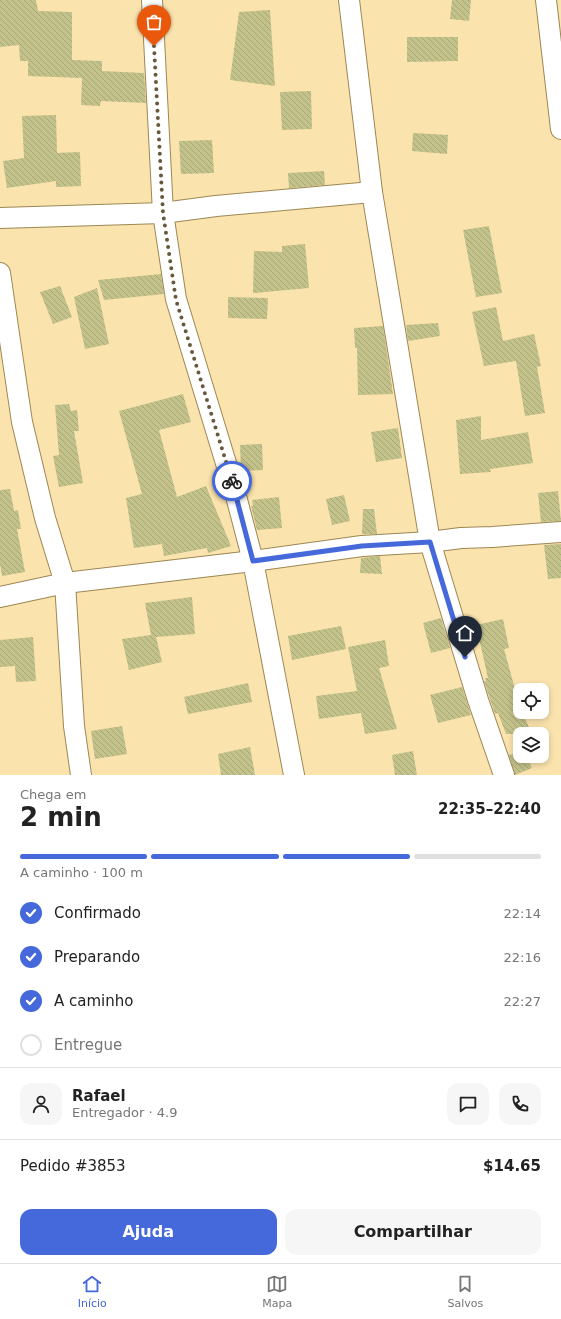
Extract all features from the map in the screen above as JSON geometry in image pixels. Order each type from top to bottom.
[{"type":"street","points":[[152,0],[163,213],[176,300],[236,496],[253,561],[294,775]]},
{"type":"street","points":[[349,0],[372,192],[430,542],[478,700],[504,775]]},
{"type":"street","points":[[546,0],[561,129]]},
{"type":"street","points":[[0,218],[163,213],[216,206],[372,192]]},
{"type":"street","points":[[0,273],[22,422],[45,518],[65,583],[74,726],[81,775]]},
{"type":"street","points":[[0,597],[65,583],[253,561],[362,546],[561,532]]},
{"type":"building","points":[[0,0],[36,0],[38,11],[72,12],[72,60],[102,61],[102,71],[144,73],[146,103],[101,101],[100,106],[81,105],[82,78],[28,76],[28,61],[20,61],[19,45],[0,47]]},
{"type":"building","points":[[452,0],[471,0],[469,21],[450,19]]},
{"type":"building","points":[[270,10],[275,86],[230,80],[239,12]]},
{"type":"building","points":[[407,37],[458,37],[458,61],[407,62]]},
{"type":"building","points":[[311,91],[312,129],[282,130],[280,92]]},
{"type":"building","points":[[56,115],[57,153],[80,152],[81,186],[56,187],[56,181],[7,188],[3,161],[24,158],[22,116]]},
{"type":"building","points":[[413,133],[448,135],[447,154],[412,151]]},
{"type":"building","points":[[212,140],[214,173],[181,174],[179,141]]},
{"type":"building","points":[[324,171],[325,185],[289,188],[288,173]]},
{"type":"building","points":[[489,226],[502,293],[476,297],[463,230]]},
{"type":"building","points":[[305,244],[309,288],[253,293],[254,251],[282,252],[282,246]]},
{"type":"building","points":[[161,274],[164,294],[104,300],[98,280]]},
{"type":"building","points":[[60,286],[72,317],[53,324],[40,292]]},
{"type":"building","points":[[97,288],[109,344],[85,349],[74,297]]},
{"type":"building","points":[[228,297],[268,298],[267,319],[228,318]]},
{"type":"building","points":[[496,307],[503,341],[534,334],[541,366],[537,367],[545,413],[525,416],[516,361],[484,366],[472,312]]},
{"type":"building","points":[[438,323],[440,336],[408,341],[406,325]]},
{"type":"building","points":[[383,326],[393,394],[358,395],[357,348],[355,348],[354,328]]},
{"type":"building","points":[[183,394],[191,422],[159,430],[177,497],[206,486],[231,546],[208,553],[207,548],[164,556],[162,544],[134,548],[126,498],[142,494],[119,411]]},
{"type":"building","points":[[69,404],[71,411],[77,410],[79,431],[74,431],[83,483],[59,487],[53,456],[59,455],[55,405]]},
{"type":"building","points":[[481,416],[481,440],[528,432],[533,463],[490,469],[491,472],[460,474],[456,420]]},
{"type":"building","points":[[398,428],[402,458],[376,462],[371,432]]},
{"type":"building","points":[[262,444],[263,470],[241,471],[240,445]]},
{"type":"building","points":[[10,489],[14,511],[18,510],[21,529],[17,529],[25,572],[2,576],[0,564],[0,490]]},
{"type":"building","points":[[558,491],[561,521],[541,522],[538,493]]},
{"type":"building","points":[[344,495],[350,521],[332,525],[326,499]]},
{"type":"building","points":[[279,497],[282,528],[257,530],[251,506],[253,506],[252,500]]},
{"type":"building","points":[[363,509],[374,509],[377,534],[362,534]]},
{"type":"building","points":[[561,544],[561,578],[548,579],[544,545]]},
{"type":"building","points":[[380,556],[382,574],[360,573],[361,558]]},
{"type":"building","points":[[192,597],[195,634],[156,637],[162,662],[129,670],[122,639],[151,635],[145,603]]},
{"type":"building","points":[[441,618],[450,648],[431,653],[423,623]]},
{"type":"building","points":[[503,619],[509,648],[504,649],[513,683],[513,719],[525,719],[529,727],[513,727],[513,734],[506,734],[498,713],[495,714],[484,681],[486,681],[485,678],[488,678],[476,625]]},
{"type":"building","points":[[341,626],[346,649],[292,660],[288,636]]},
{"type":"building","points":[[33,637],[36,681],[16,682],[15,666],[0,667],[0,640]]},
{"type":"building","points":[[385,640],[389,666],[379,668],[397,729],[365,734],[361,713],[319,719],[316,696],[357,691],[348,647]]},
{"type":"building","points":[[248,683],[252,702],[188,714],[184,697]]},
{"type":"building","points":[[462,687],[471,715],[438,723],[430,695]]},
{"type":"building","points":[[122,726],[127,754],[95,759],[91,731]]},
{"type":"building","points":[[250,747],[255,775],[221,775],[218,754]]},
{"type":"building","points":[[413,751],[417,775],[395,775],[392,755]]},
{"type":"building","points":[[513,754],[513,763],[530,763],[532,768],[515,775],[509,755]]},
{"type":"way so far","points":[[154,46],[163,213],[176,300],[232,481]]},
{"type":"route","points":[[232,481],[253,561],[362,546],[430,542],[465,657]]}]
